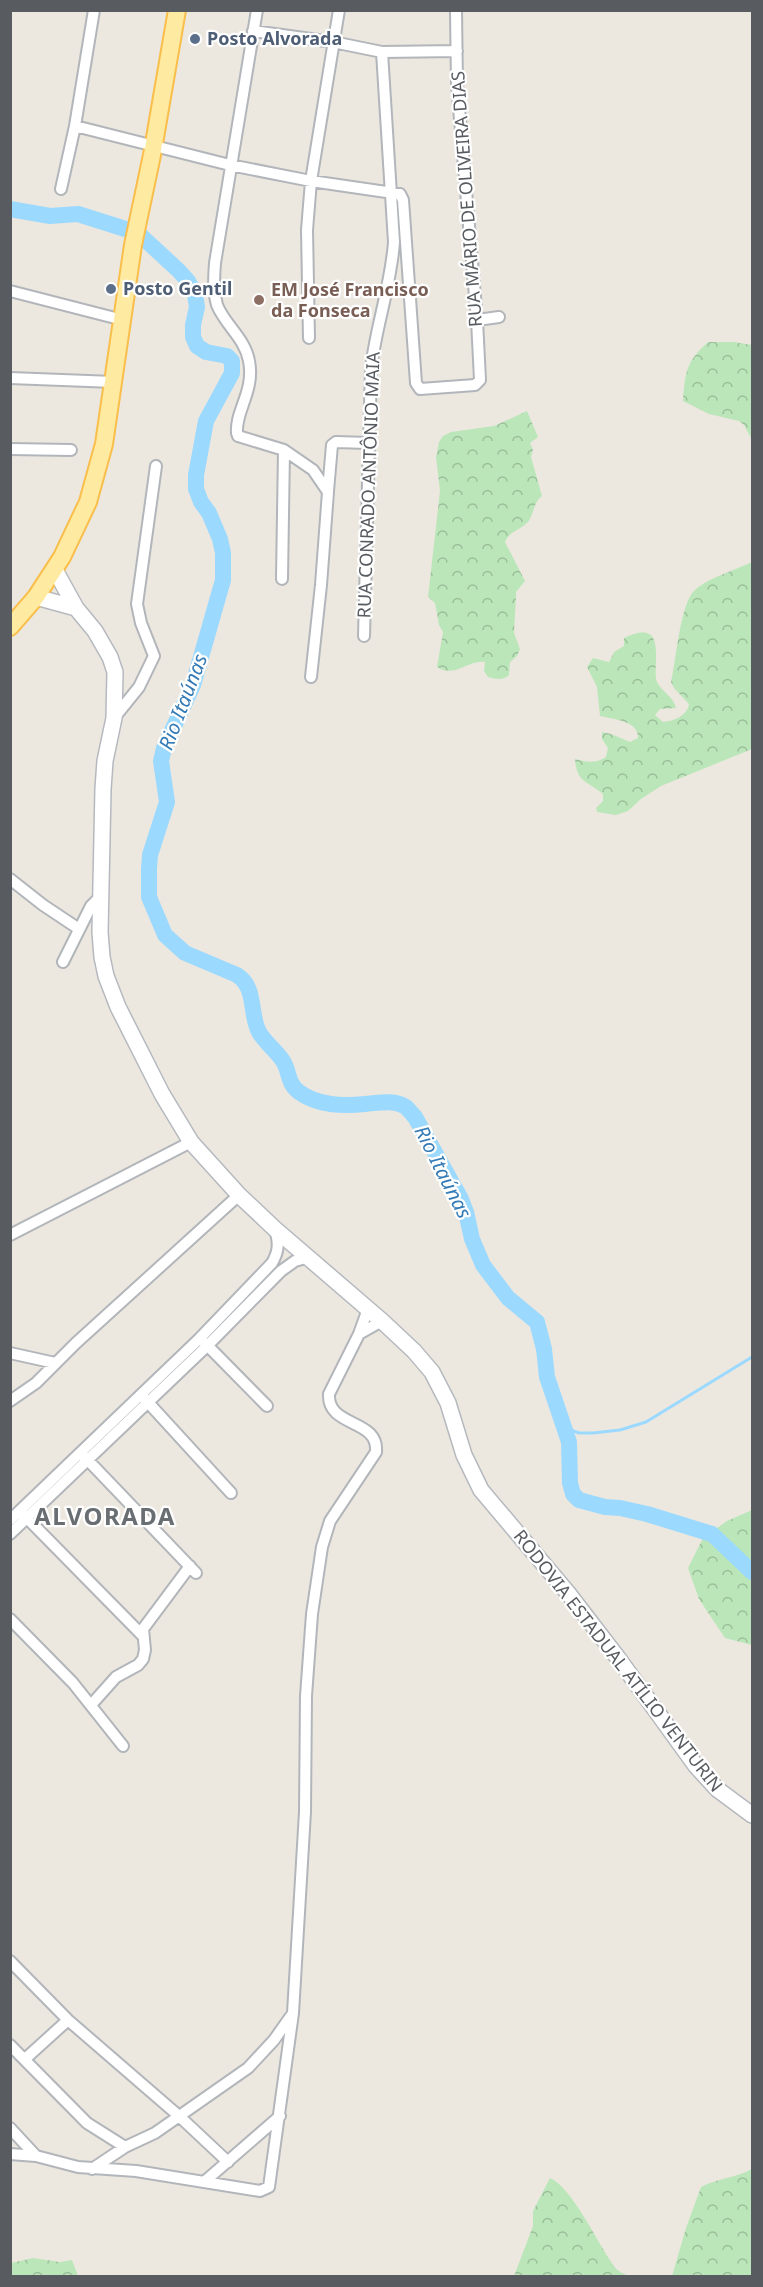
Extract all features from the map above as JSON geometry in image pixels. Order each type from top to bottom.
[{"type":"main road","points":[[10,627],[36,597],[55,570],[88,502],[104,444],[137,221],[177,10]]},
{"type":"main road","name":"RODOVIA ESTADUAL ATÍLIO VENTURIN","points":[[55,570],[76,608],[95,631],[110,657],[115,672],[114,718],[105,761],[103,789],[100,932],[106,976],[118,1007],[162,1094],[191,1142],[239,1194],[275,1229],[414,1351],[436,1380],[448,1404],[471,1472],[491,1503],[575,1602],[696,1766],[717,1789],[753,1815]]},
{"type":"main road","points":[[36,597],[76,608]]},
{"type":"street","points":[[60,189],[75,126],[94,10]]},
{"type":"street","points":[[256,10],[215,263],[214,282],[218,307],[237,332],[249,360],[250,386],[236,430],[238,436],[284,450],[313,470],[328,492]]},
{"type":"street","points":[[309,338],[306,240],[311,181],[339,10]]},
{"type":"street","name":"RUA MÁRIO DE OLIVEIRA DIAS","points":[[392,192],[400,194],[403,200],[416,383],[420,389],[475,385],[480,380],[477,320],[457,84],[456,10]]},
{"type":"street","points":[[253,31],[333,42],[382,52],[457,51]]},
{"type":"street","name":"RUA CONRADO ANTÔNIO MAIA","points":[[364,636],[370,368],[392,266],[394,242],[382,52]]},
{"type":"street","points":[[75,126],[231,165],[311,181],[392,192]]},
{"type":"street","points":[[10,291],[123,320]]},
{"type":"street","points":[[477,320],[499,317]]},
{"type":"street","points":[[10,378],[114,382]]},
{"type":"street","points":[[312,676],[332,445],[336,442],[368,444]]},
{"type":"street","points":[[10,449],[71,450]]},
{"type":"street","points":[[282,579],[284,450]]},
{"type":"street","points":[[114,718],[138,687],[154,656],[141,623],[137,604],[156,466]]},
{"type":"street","points":[[10,879],[79,929]]},
{"type":"street","points":[[63,962],[92,906],[102,895]]},
{"type":"street","points":[[10,1236],[191,1142]]},
{"type":"street","points":[[10,1401],[31,1388],[55,1363],[239,1194]]},
{"type":"street","points":[[203,1342],[272,1263],[277,1255],[279,1243],[275,1229]]},
{"type":"street","points":[[10,1534],[23,1514],[203,1342],[281,1271],[309,1257]]},
{"type":"street","points":[[10,2154],[36,2156],[92,2169],[136,2171],[260,2191],[266,2190],[270,2183],[293,2013],[305,1812],[306,1696],[312,1614],[322,1547],[330,1521],[376,1452],[374,1437],[336,1414],[329,1401],[329,1394],[359,1334],[368,1309]]},
{"type":"street","points":[[359,1334],[382,1321]]},
{"type":"street","points":[[203,1342],[267,1406]]},
{"type":"street","points":[[10,1353],[55,1363]]},
{"type":"street","points":[[144,1398],[231,1493]]},
{"type":"street","points":[[83,1456],[193,1569],[145,1626],[142,1635],[145,1650],[143,1659],[138,1665],[116,1677],[91,1704]]},
{"type":"street","points":[[10,1520],[23,1514]]},
{"type":"street","points":[[23,1514],[142,1635]]},
{"type":"street","points":[[10,1619],[73,1683],[123,1746]]},
{"type":"street","points":[[10,1961],[68,2020],[179,2116],[228,2162]]},
{"type":"street","points":[[92,2169],[125,2146],[154,2133],[248,2068],[274,2040],[293,2013]]},
{"type":"street","points":[[25,2059],[68,2020]]},
{"type":"street","points":[[10,2045],[87,2122],[125,2146]]},
{"type":"street","points":[[204,2182],[280,2116]]},
{"type":"street","points":[[10,2128],[36,2156]]},
{"type":"green space","points":[[708,342],[752,345],[752,440],[744,425],[739,421],[709,414],[683,401],[688,368]]},
{"type":"green space","points":[[527,411],[538,437],[530,443],[533,450],[531,457],[542,496],[528,522],[510,535],[505,542],[525,581],[516,592],[514,633],[520,649],[517,656],[510,662],[509,675],[504,678],[488,677],[484,671],[485,662],[473,663],[456,670],[444,670],[437,667],[443,632],[439,625],[435,603],[428,597],[440,491],[436,457],[439,442],[443,436],[451,432],[494,426]]},
{"type":"green space","points":[[752,562],[752,749],[661,786],[628,811],[616,815],[597,812],[596,808],[603,801],[603,794],[584,781],[578,773],[575,759],[591,762],[606,757],[608,748],[602,739],[602,732],[630,742],[638,738],[637,732],[630,724],[600,716],[597,687],[587,667],[593,658],[609,662],[614,652],[624,646],[624,638],[638,633],[648,633],[656,646],[657,682],[676,708],[660,709],[655,715],[663,722],[679,717],[686,712],[689,704],[671,682],[682,620],[689,598],[706,582]]},
{"type":"green space","points":[[752,1510],[752,1645],[725,1638],[699,1599],[688,1568],[703,1538],[727,1521]]},
{"type":"green space","points":[[752,2169],[752,2276],[672,2276],[701,2187]]},
{"type":"green space","points":[[550,2178],[567,2193],[576,2205],[615,2268],[629,2276],[514,2276],[533,2226],[533,2211]]},
{"type":"green space","points":[[33,2258],[60,2262],[72,2260],[78,2276],[11,2276],[11,2263]]},
{"type":"waterway","name":"Rio Itaúnas","points":[[10,209],[50,216],[78,214],[138,233],[179,271],[195,294],[197,307],[193,337],[197,346],[206,352],[227,356],[232,361],[232,373],[206,421],[196,475],[196,489],[220,539],[223,553],[223,580],[193,685],[164,748],[161,761],[167,802],[150,855],[149,897],[165,935],[185,953],[237,975],[243,980],[250,994],[259,1032],[283,1061],[292,1085],[299,1092],[306,1097],[331,1104],[396,1103],[406,1107],[415,1117],[461,1199],[472,1239],[483,1265],[508,1298],[537,1322],[544,1349],[547,1377],[569,1442],[570,1483],[573,1494],[579,1500],[647,1514],[712,1534],[752,1572]]},
{"type":"waterway","points":[[565,1428],[579,1433],[593,1433],[620,1430],[646,1422],[752,1357]]},
{"type":"place","name":"Posto Alvorada","points":[[195,39]]},
{"type":"place","name":"Posto Gentil","points":[[111,289]]},
{"type":"place","name":"EM José Francisco da Fonseca","points":[[259,300]]},
{"type":"district","name":"ALVORADA","points":[[105,1517]]}]
